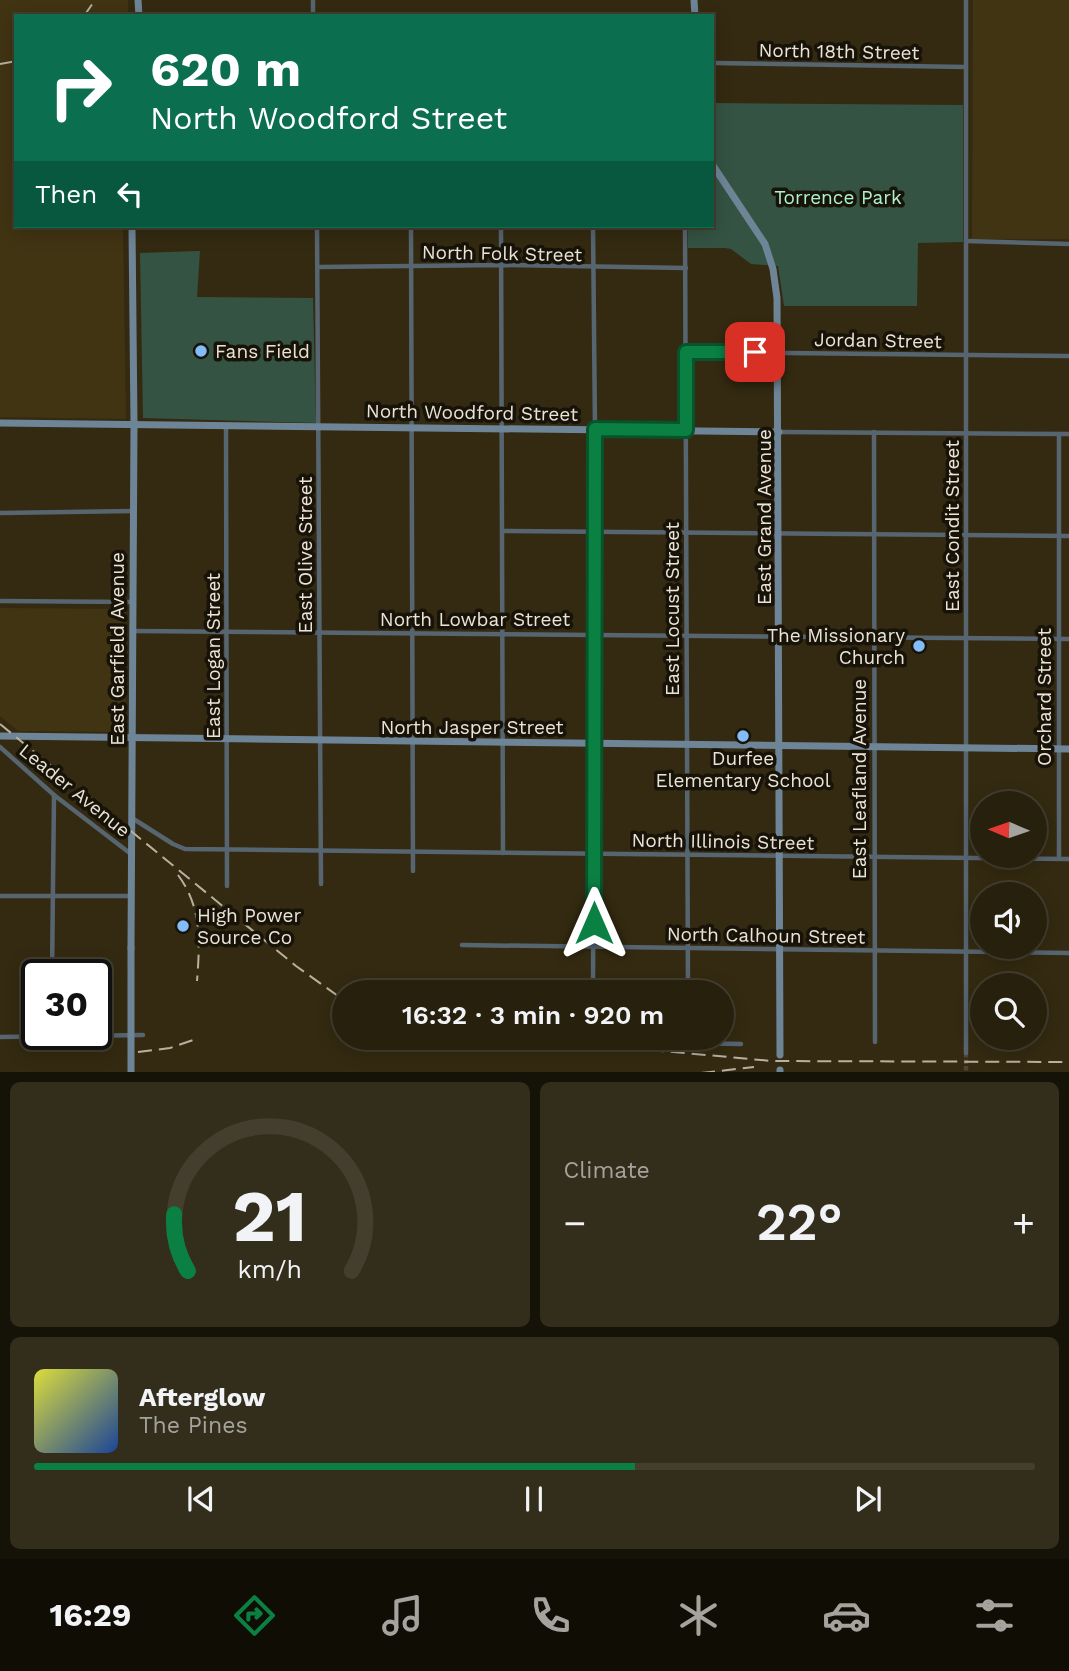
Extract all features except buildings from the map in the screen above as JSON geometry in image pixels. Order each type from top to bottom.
[{"type":"street","name":"East Condit Street","points":[[965,0],[966,1053]]},
{"type":"street","name":"North 18th Street","points":[[714,63],[966,67]]},
{"type":"street","name":"East Grand Avenue","points":[[714,167],[756,229],[769,257],[776,289],[780,533],[780,1055]]},
{"type":"street","name":"East Garfield Avenue","points":[[131,1072],[134,424],[132,228]]},
{"type":"street","name":"East Olive Street","points":[[317,228],[321,884]]},
{"type":"street","points":[[411,228],[413,871]]},
{"type":"street","points":[[501,228],[503,853]]},
{"type":"street","points":[[593,228],[593,980]]},
{"type":"street","name":"East Locust Street","points":[[685,228],[688,980]]},
{"type":"street","points":[[966,241],[1069,244]]},
{"type":"street","name":"North Folk Street","points":[[318,267],[502,265],[686,268]]},
{"type":"street","name":"Jordan Street","points":[[686,352],[1069,356]]},
{"type":"street","name":"North Woodford Street","points":[[0,423],[1069,434]]},
{"type":"street","name":"East Logan Street","points":[[226,426],[227,886]]},
{"type":"street","name":"East Leafland Avenue","points":[[874,432],[874,1042]]},
{"type":"street","name":"Orchard Street","points":[[1059,434],[1059,859]]},
{"type":"street","points":[[0,513],[133,512]]},
{"type":"street","points":[[503,531],[1069,536]]},
{"type":"street","points":[[0,601],[133,602]]},
{"type":"street","name":"North Lowbar Street","points":[[133,631],[1069,639]]},
{"type":"street","name":"North Jasper Street","points":[[0,736],[1069,749]]},
{"type":"street","name":"Leader Avenue","points":[[0,747],[54,796],[132,855]]},
{"type":"street","points":[[52,959],[54,796]]},
{"type":"street","name":"North Illinois Street","points":[[132,818],[185,849],[1069,859]]},
{"type":"street","points":[[0,896],[131,896]]},
{"type":"street","name":"North Calhoun Street","points":[[462,945],[1069,953]]},
{"type":"street","points":[[112,1035],[143,1035]]},
{"type":"street","points":[[0,1037],[21,1036]]},
{"type":"street","points":[[734,1043],[741,1044]]},
{"type":"shaded area","points":[[0,0],[128,0],[128,14],[14,14],[14,228],[123,228],[126,419],[0,417]]},
{"type":"shaded area","points":[[973,0],[1069,0],[1069,239],[972,239]]},
{"type":"shaded area","points":[[0,608],[126,609],[125,732],[18,731],[0,716]]},
{"type":"green space","name":"Torrence Park","points":[[714,103],[963,105],[963,242],[918,243],[917,306],[784,306],[778,266],[751,264],[731,249],[688,248],[688,228],[714,228]]},
{"type":"green space","points":[[200,251],[197,297],[313,298],[316,423],[143,418],[140,253]]},
{"type":"tunnel","points":[[966,1053],[966,1072]]},
{"type":"railway","points":[[85,14],[95,0]]},
{"type":"railway","points":[[0,64],[14,61]]},
{"type":"railway","points":[[0,724],[296,966],[332,992]]},
{"type":"railway","points":[[178,875],[192,900],[198,925],[197,981]]},
{"type":"railway","points":[[138,1052],[170,1048],[196,1039]]},
{"type":"railway","points":[[651,1050],[772,1061],[1069,1062]]},
{"type":"railway","points":[[710,1072],[754,1067]]},
{"type":"place","name":"Fans Field","points":[[201,351]]},
{"type":"place","name":"The Missionary Church","points":[[919,646]]},
{"type":"place","name":"Durfee Elementary School","points":[[743,736]]},
{"type":"place","name":"High Power Source Co","points":[[183,926]]},
{"type":"route","points":[[594,923],[595,429],[686,430],[686,352],[755,352]]}]
